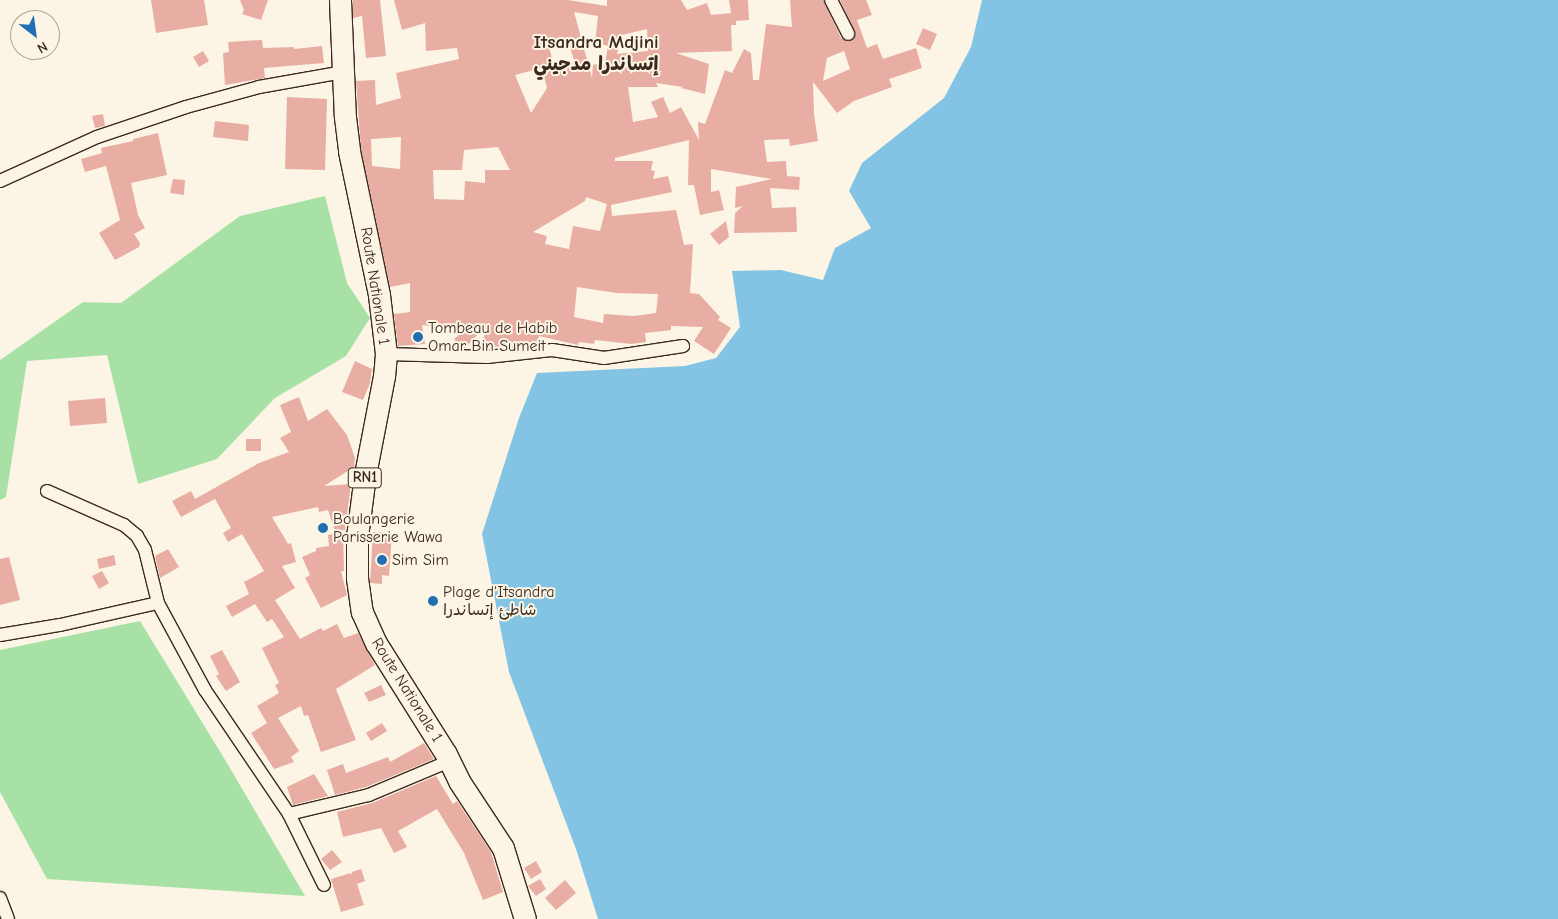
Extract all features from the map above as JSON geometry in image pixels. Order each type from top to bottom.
[{"type":"main road","name":"Route Nationale 1","points":[[340,0],[349,151],[379,295],[386,354],[376,422],[365,475],[357,537],[356,578],[362,612],[376,643],[450,761],[459,781],[503,848],[525,919]]},
{"type":"street","points":[[831,0],[848,34]]},
{"type":"street","points":[[0,181],[96,137],[160,115],[231,93],[343,72]]},
{"type":"street","points":[[386,354],[487,357],[552,350],[604,358],[683,346]]},
{"type":"street","points":[[47,491],[124,525],[137,536],[145,550],[158,602],[205,690],[289,814],[324,885]]},
{"type":"street","points":[[0,635],[158,602]]},
{"type":"street","points":[[289,814],[369,795],[450,761]]},
{"type":"street","points":[[0,898],[8,919]]},
{"type":"green space","points":[[325,196],[347,283],[370,318],[346,356],[275,398],[217,459],[138,484],[107,355],[27,361],[6,497],[0,500],[0,360],[83,302],[121,303],[240,216]]},
{"type":"green space","points":[[140,621],[227,763],[305,896],[47,879],[0,792],[0,650]]},
{"type":"water","points":[[982,0],[1558,0],[1558,919],[598,919],[576,849],[509,672],[482,534],[519,418],[537,373],[685,366],[716,358],[740,327],[732,271],[781,270],[823,280],[835,248],[871,228],[849,191],[862,163],[944,98],[971,47]]},
{"type":"building","points":[[151,0],[204,0],[208,25],[156,33]]},
{"type":"building","points":[[240,0],[268,0],[261,20],[242,14],[244,10]]},
{"type":"building","points":[[353,0],[380,0],[386,56],[366,58],[362,16],[353,18]]},
{"type":"building","points":[[394,0],[568,0],[607,6],[607,0],[681,0],[687,10],[707,3],[711,15],[731,13],[729,0],[748,0],[749,20],[736,21],[736,25],[731,25],[732,51],[676,53],[709,64],[705,94],[681,88],[683,87],[656,83],[658,87],[628,87],[633,122],[658,117],[651,102],[663,97],[670,113],[681,107],[699,140],[698,122],[705,124],[725,70],[732,73],[744,49],[751,53],[753,80],[759,80],[766,24],[792,27],[790,0],[823,0],[841,38],[848,42],[854,39],[856,34],[840,0],[866,0],[872,15],[857,20],[867,48],[877,44],[883,59],[916,48],[922,68],[889,79],[892,87],[854,101],[837,113],[813,82],[814,114],[818,141],[790,146],[789,139],[764,140],[767,162],[786,161],[787,176],[800,177],[799,190],[770,188],[772,208],[796,207],[797,232],[734,233],[735,213],[743,206],[735,208],[736,187],[772,179],[711,169],[711,192],[719,190],[724,210],[700,215],[694,185],[688,185],[689,140],[615,158],[615,161],[653,161],[651,170],[655,171],[653,179],[668,176],[672,192],[611,205],[612,216],[676,210],[684,245],[693,244],[690,293],[699,294],[720,317],[718,320],[731,328],[714,354],[694,341],[703,327],[671,326],[671,330],[645,333],[646,342],[631,344],[595,340],[594,344],[579,342],[578,345],[539,336],[538,343],[516,342],[515,346],[501,347],[483,345],[485,327],[465,348],[462,348],[454,339],[465,330],[422,325],[425,344],[398,346],[394,314],[410,312],[410,283],[390,287],[361,149],[356,81],[375,80],[376,105],[401,98],[396,73],[459,59],[457,48],[426,51],[425,23],[402,30]],"holes":[[[574,12],[598,16],[595,43],[608,46],[605,63],[593,65],[592,78]],[[647,29],[648,51],[617,54],[622,35]],[[567,38],[575,63],[554,66],[548,43]],[[844,51],[850,69],[823,81],[827,58]],[[542,68],[547,88],[531,113],[515,75]],[[401,137],[400,169],[372,166],[371,139]],[[498,147],[510,170],[485,170],[485,183],[465,181],[464,200],[434,199],[433,170],[462,170],[464,150]],[[586,197],[607,204],[600,231],[573,226],[569,249],[545,244],[547,236],[533,232],[585,201]],[[577,287],[617,293],[658,294],[656,313],[634,316],[604,314],[603,323],[574,317]]]},
{"type":"building","points":[[923,28],[937,34],[930,50],[916,44]]},
{"type":"building","points":[[262,40],[263,48],[294,47],[294,49],[322,46],[324,63],[264,68],[265,78],[225,85],[223,53],[229,52],[228,42]]},
{"type":"building","points":[[203,51],[209,61],[199,67],[193,57]]},
{"type":"building","points":[[287,97],[327,99],[325,170],[285,169]]},
{"type":"building","points":[[103,114],[105,126],[95,128],[92,116]]},
{"type":"building","points":[[215,121],[249,125],[248,141],[213,137]]},
{"type":"building","points":[[158,133],[167,175],[131,183],[138,215],[145,228],[134,234],[140,243],[139,247],[115,260],[99,233],[120,220],[106,166],[85,172],[81,159],[102,153],[101,148]]},
{"type":"building","points":[[173,179],[185,180],[184,195],[170,193]]},
{"type":"building","points":[[726,221],[729,237],[719,245],[710,234]]},
{"type":"building","points":[[355,361],[372,369],[370,383],[363,400],[342,392]]},
{"type":"building","points":[[299,397],[308,421],[327,409],[347,435],[355,458],[354,467],[324,486],[351,484],[345,530],[335,531],[328,510],[319,512],[318,507],[272,517],[288,544],[291,543],[296,562],[282,566],[295,588],[275,600],[300,639],[321,628],[323,631],[337,624],[344,638],[358,633],[375,665],[336,689],[356,740],[321,752],[308,715],[304,716],[301,706],[278,718],[299,751],[291,757],[294,762],[274,769],[251,733],[267,723],[257,706],[279,693],[275,685],[279,683],[262,648],[284,637],[272,619],[267,622],[255,604],[232,617],[226,606],[249,594],[244,582],[264,571],[242,534],[228,542],[223,533],[231,528],[215,499],[181,517],[172,501],[191,491],[195,499],[259,463],[289,452],[280,438],[291,432],[280,405]]},
{"type":"building","points":[[105,398],[107,423],[70,426],[68,401]]},
{"type":"building","points":[[246,439],[261,439],[261,451],[246,451]]},
{"type":"building","points":[[343,532],[344,571],[341,571],[347,595],[321,608],[305,578],[310,575],[302,557],[316,551],[316,548],[329,546],[328,535]]},
{"type":"building","points":[[373,532],[392,533],[389,576],[382,575],[382,584],[370,583]]},
{"type":"building","points":[[168,549],[179,567],[160,578],[155,556]]},
{"type":"building","points":[[114,555],[116,565],[99,569],[97,559]]},
{"type":"building","points":[[9,557],[20,600],[0,605],[0,559]]},
{"type":"building","points":[[102,571],[109,583],[99,589],[92,576]]},
{"type":"building","points":[[222,650],[240,682],[226,691],[216,676],[219,674],[210,656]]},
{"type":"building","points":[[381,685],[386,695],[369,702],[364,693]]},
{"type":"building","points":[[382,723],[387,731],[371,741],[366,733]]},
{"type":"building","points":[[424,743],[434,759],[366,787],[335,795],[327,770],[343,764],[346,773],[388,757],[390,762]]},
{"type":"building","points":[[314,774],[328,796],[293,805],[287,787]]},
{"type":"building","points":[[436,776],[453,804],[457,801],[491,852],[503,892],[483,900],[464,853],[437,809],[398,831],[407,847],[394,853],[381,828],[343,837],[337,812],[372,803]]},
{"type":"building","points":[[332,850],[342,862],[330,870],[321,859]]},
{"type":"building","points":[[536,861],[542,872],[531,879],[524,868]]},
{"type":"building","points":[[361,869],[365,881],[357,884],[364,905],[341,912],[331,879],[351,873],[352,875],[352,872]]},
{"type":"building","points":[[540,879],[546,889],[536,896],[528,886]]},
{"type":"building","points":[[565,880],[576,893],[556,910],[545,898]]},
{"type":"place","name":"Tombeau de Habib Omar Bin Sumeit","points":[[418,337]]},
{"type":"place","name":"Boulangerie Parisserie Wawa","points":[[323,528]]},
{"type":"place","name":"Sim Sim","points":[[382,560]]},
{"type":"place","name":"Plage d'Itsandra شاطئ إتساندرا","points":[[433,601]]},
{"type":"district","name":"Itsandra Mdjini إتساندرا مدجيني","points":[[596,54]]}]
